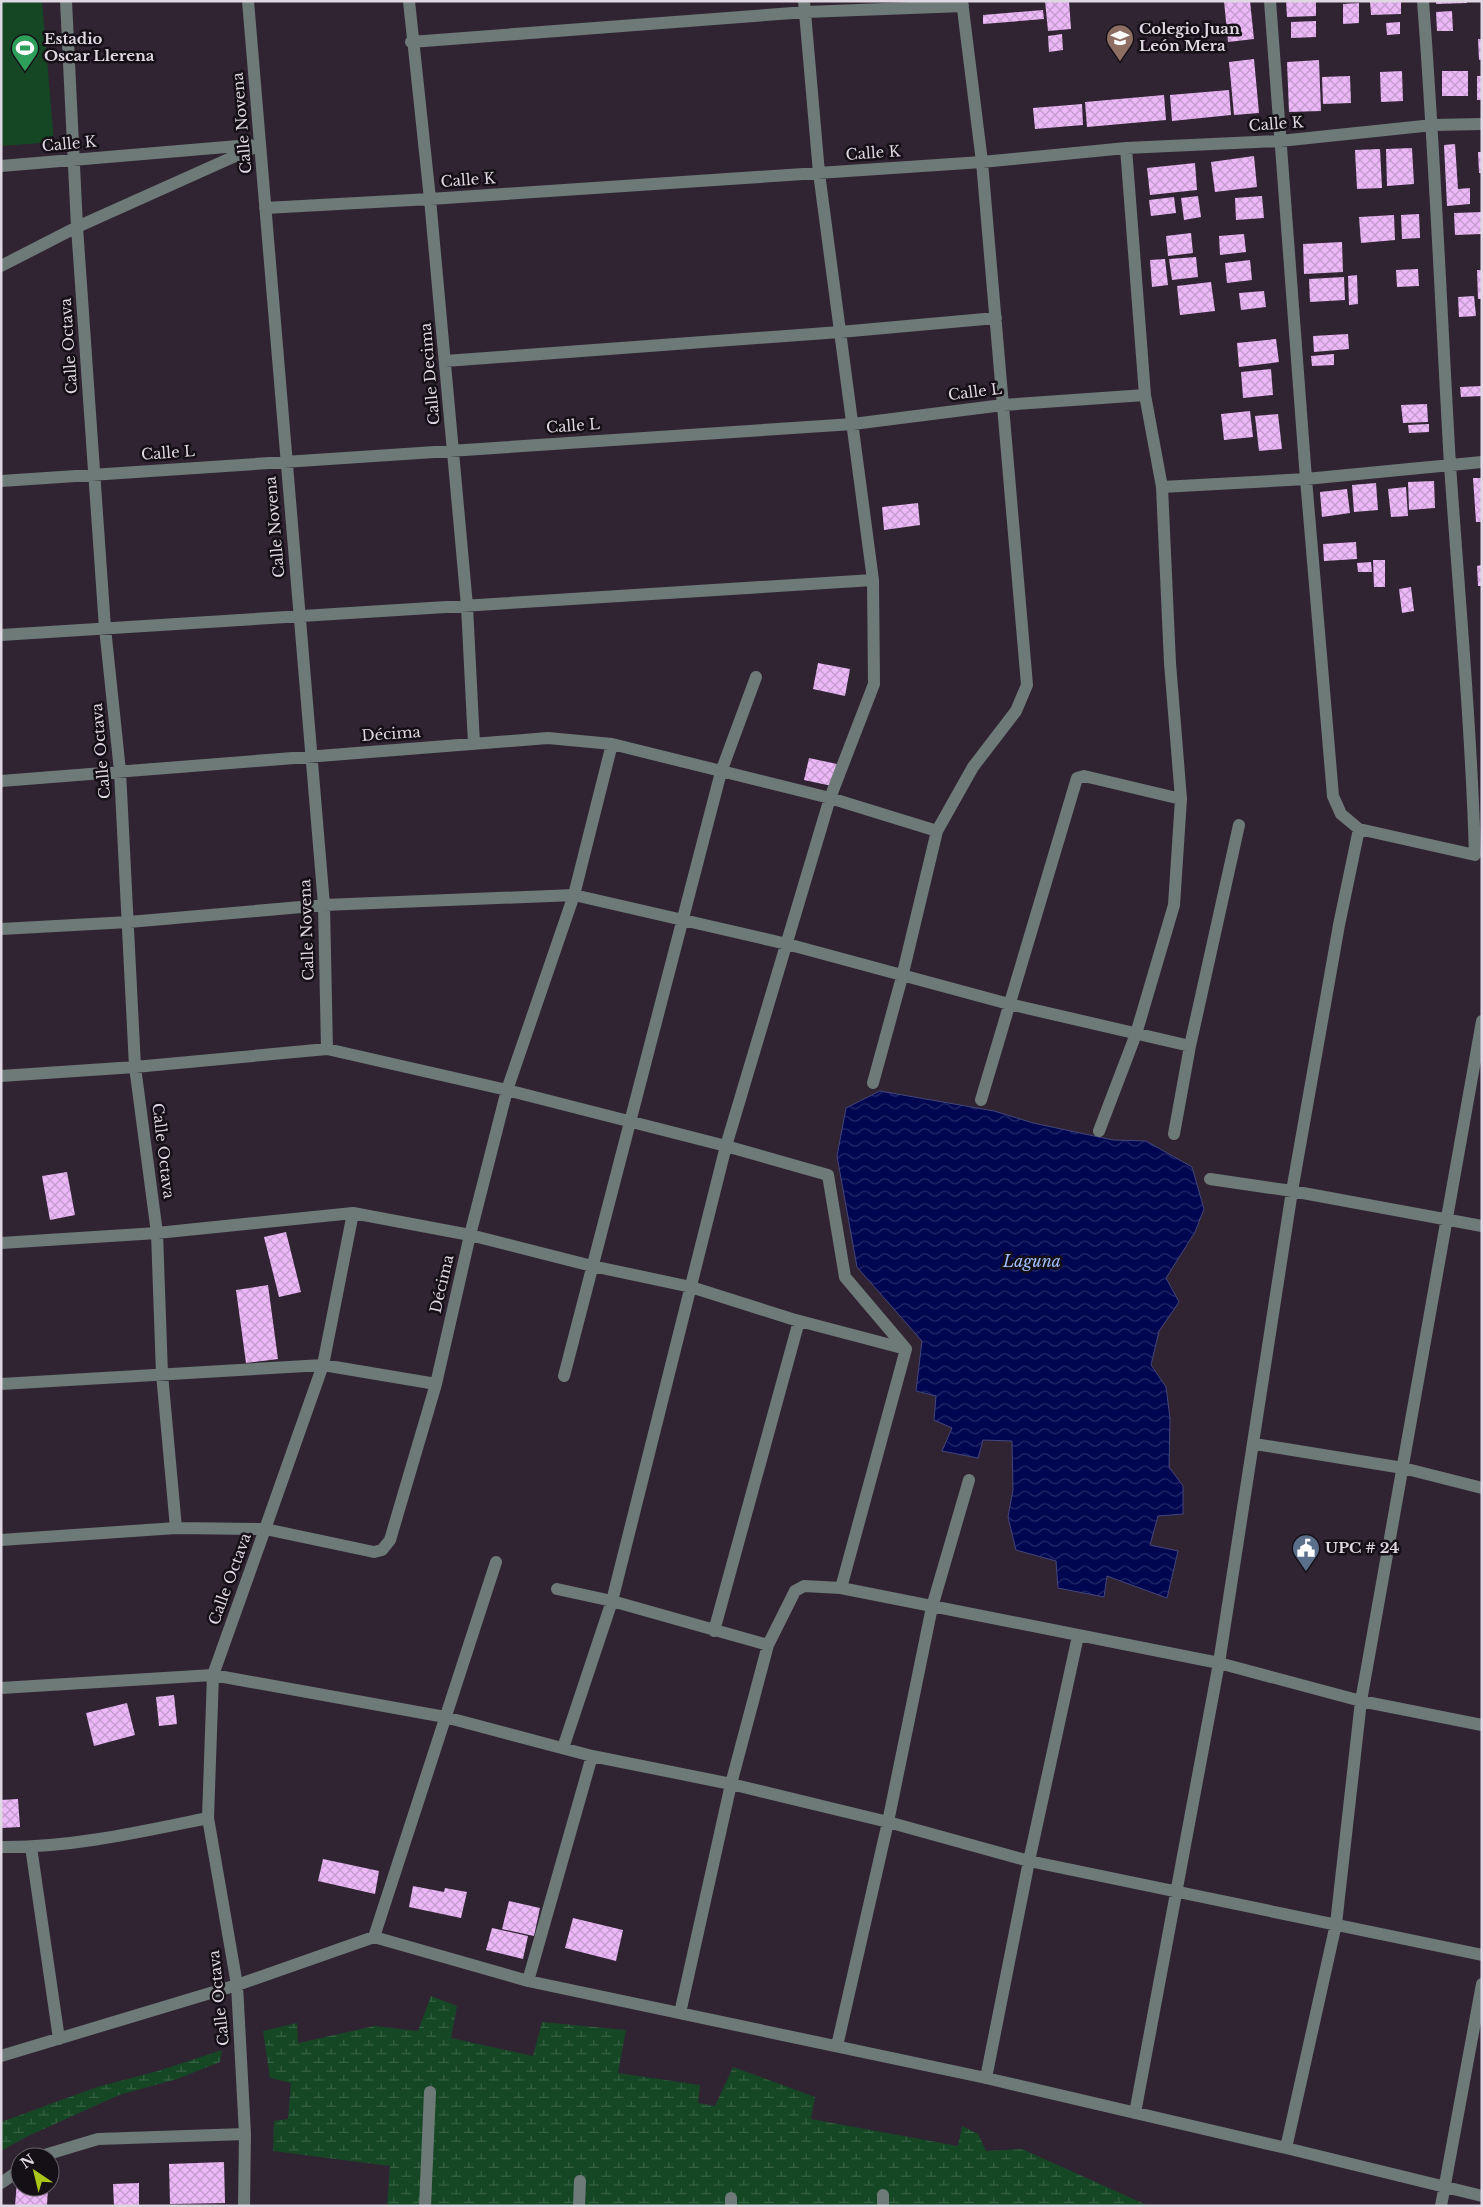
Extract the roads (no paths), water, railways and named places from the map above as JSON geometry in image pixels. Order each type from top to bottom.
[{"type":"street","name":"Calle Octava","points":[[66,1],[77,228],[104,628],[120,771],[135,1067],[157,1233],[162,1374],[176,1528],[265,1529],[213,1675],[208,1818],[237,1985],[245,2134],[244,2206]]},
{"type":"street","name":"Calle Novena","points":[[248,1],[324,906],[327,1050]]},
{"type":"street","name":"Calle Decima","points":[[409,1],[430,199],[467,606],[474,744]]},
{"type":"street","points":[[1270,1],[1306,479],[1333,796],[1341,814],[1359,829],[1478,856],[1450,464],[1433,125],[1423,1]]},
{"type":"street","points":[[412,42],[805,7],[962,4],[982,162],[1027,685],[1016,711],[973,767],[937,832],[902,977],[873,1083]]},
{"type":"street","points":[[563,1748],[612,1601],[726,1146],[830,798],[874,684],[873,580],[819,173],[805,7]]},
{"type":"street","name":"Calle K","points":[[265,208],[430,199],[982,162],[1126,148],[1280,141],[1433,125],[1482,124]]},
{"type":"street","name":"Calle K","points":[[1,166],[260,144]]},
{"type":"street","points":[[1,266],[77,228],[260,144]]},
{"type":"street","points":[[1099,1131],[1136,1034],[1174,905],[1181,799],[1170,663],[1162,487],[1145,396],[1126,148]]},
{"type":"street","points":[[445,361],[840,332],[996,318]]},
{"type":"street","name":"Calle L","points":[[1,481],[853,424],[1003,405],[1145,396]]},
{"type":"street","points":[[1162,487],[1306,479],[1482,462]]},
{"type":"street","points":[[1,635],[873,580]]},
{"type":"street","points":[[564,1376],[721,772],[756,677]]},
{"type":"street","name":"Décima","points":[[1,781],[548,738],[612,744],[830,798],[937,832]]},
{"type":"street","name":"Décima","points":[[265,1529],[374,1552],[382,1550],[390,1540],[436,1384],[470,1235],[507,1090],[574,895],[612,744]]},
{"type":"street","points":[[981,1100],[1077,778],[1084,776],[1181,799]]},
{"type":"street","points":[[1174,1134],[1190,1046],[1238,825]]},
{"type":"street","points":[[1135,2113],[1219,1663],[1255,1444],[1292,1191],[1339,925],[1359,829]]},
{"type":"street","points":[[1,929],[129,922],[324,906],[574,895],[787,944],[902,977],[1190,1046]]},
{"type":"street","points":[[1286,2148],[1336,1924],[1361,1702],[1482,1021]]},
{"type":"street","points":[[1,1076],[135,1067],[327,1050],[507,1090],[726,1146],[828,1175],[846,1276],[906,1349]]},
{"type":"street","points":[[1210,1179],[1292,1191],[1482,1226]]},
{"type":"street","points":[[1,1243],[157,1233],[353,1213],[470,1235],[592,1266],[690,1287],[799,1320],[906,1349]]},
{"type":"street","points":[[265,1529],[322,1365],[353,1213]]},
{"type":"street","points":[[714,1631],[799,1320]]},
{"type":"street","points":[[842,1588],[906,1349]]},
{"type":"street","points":[[1,1384],[322,1365],[436,1384]]},
{"type":"street","points":[[1255,1444],[1404,1468],[1482,1488]]},
{"type":"street","points":[[837,2046],[888,1822],[932,1607],[969,1480]]},
{"type":"street","points":[[1,1540],[176,1528]]},
{"type":"street","points":[[374,1937],[496,1562]]},
{"type":"street","points":[[680,2013],[731,1784],[768,1645],[795,1591],[804,1586],[842,1588],[1219,1663],[1361,1702],[1482,1725]]},
{"type":"street","points":[[556,1589],[612,1601],[768,1645]]},
{"type":"street","points":[[986,2078],[1029,1861],[1078,1636]]},
{"type":"street","points":[[1,1688],[213,1675],[445,1717],[592,1756],[731,1784],[888,1822],[1029,1861],[1482,1955]]},
{"type":"street","points":[[528,1981],[592,1756]]},
{"type":"street","points":[[1,1847],[31,1847],[143,1831],[208,1818]]},
{"type":"street","points":[[31,1847],[59,2039]]},
{"type":"street","points":[[1,2056],[237,1985],[374,1937],[528,1981],[986,2078],[1482,2196]]},
{"type":"street","points":[[1441,2206],[1482,1984]]},
{"type":"street","points":[[425,2206],[430,2092]]},
{"type":"street","points":[[60,2150],[98,2139],[245,2134]]},
{"type":"street","points":[[579,2206],[580,2182]]},
{"type":"water","name":"Laguna","points":[[880,1091],[994,1111],[1033,1123],[1113,1140],[1146,1141],[1192,1167],[1204,1209],[1195,1232],[1166,1278],[1179,1302],[1159,1331],[1151,1365],[1166,1387],[1170,1418],[1169,1467],[1183,1486],[1183,1514],[1158,1516],[1150,1545],[1178,1551],[1167,1598],[1107,1576],[1104,1597],[1058,1588],[1056,1561],[1016,1550],[1008,1517],[1013,1490],[1012,1441],[983,1440],[978,1458],[942,1451],[952,1428],[934,1420],[936,1396],[916,1391],[922,1341],[857,1267],[837,1156],[846,1108]]},
{"type":"place","name":"Colegio Juan León Mera","points":[[1120,62]]},
{"type":"place","name":"Estadio Oscar Llerena","points":[[25,72]]},
{"type":"place","name":"UPC # 24","points":[[1306,1572]]}]
